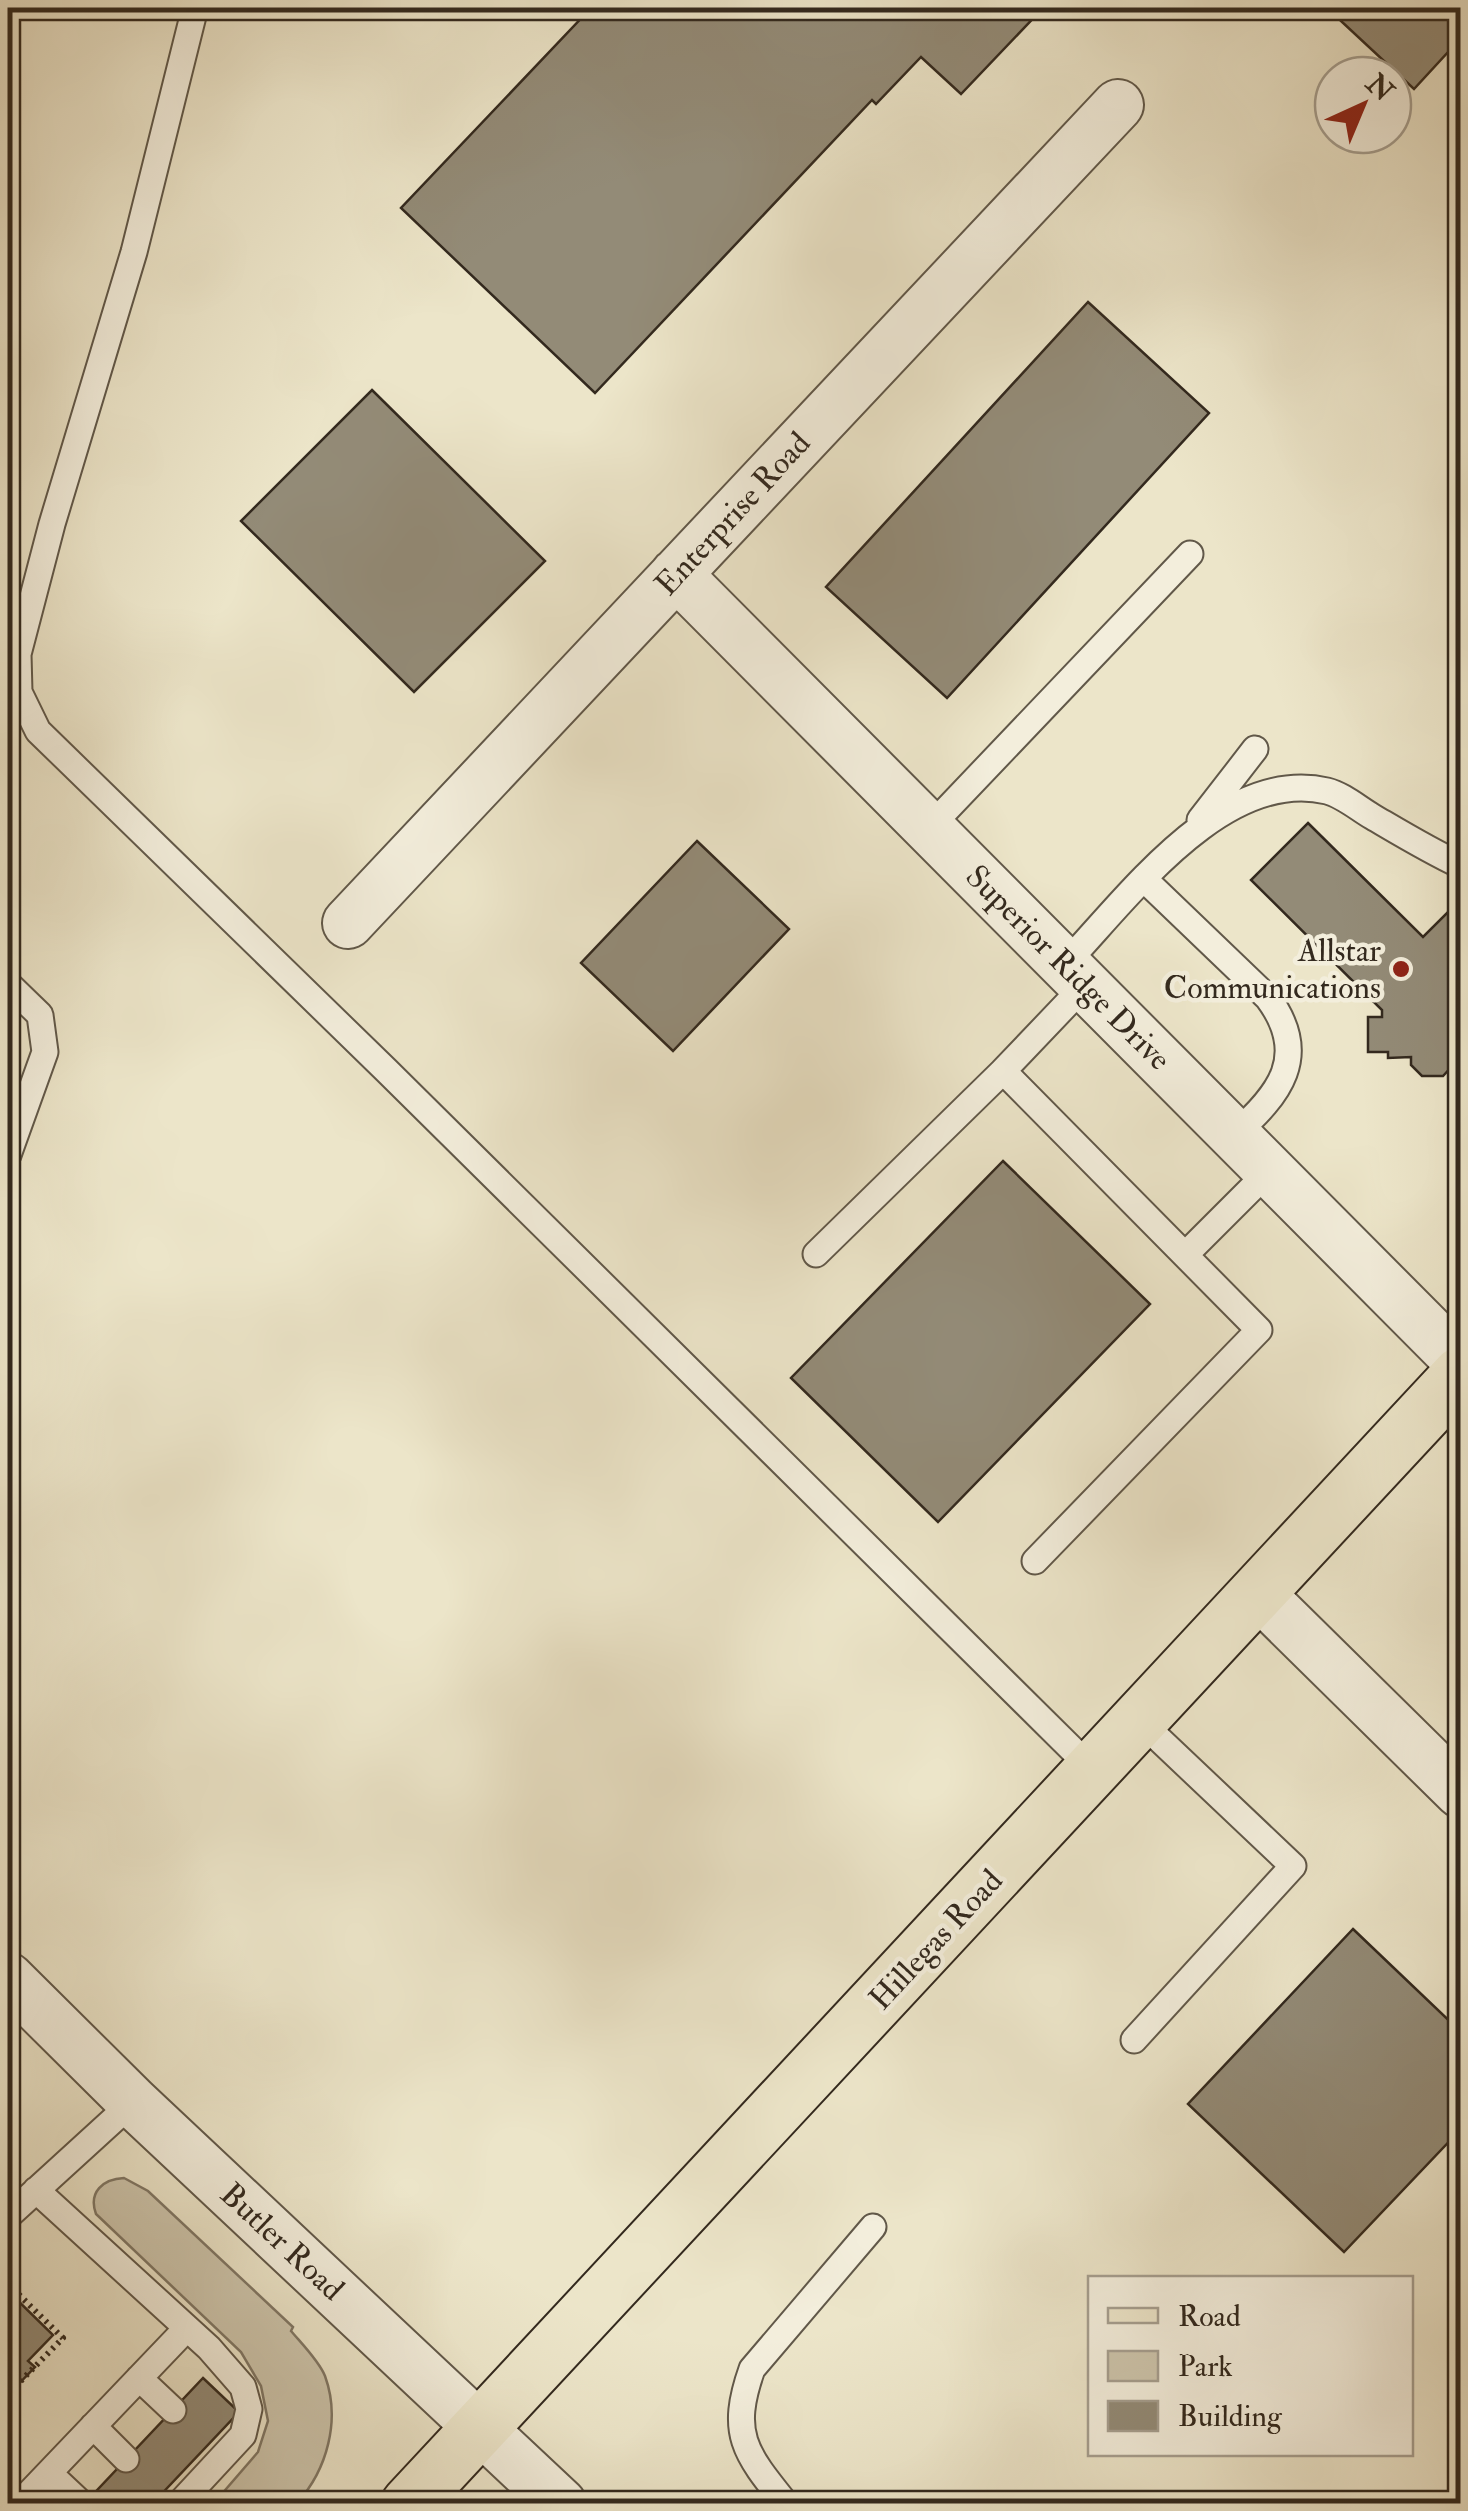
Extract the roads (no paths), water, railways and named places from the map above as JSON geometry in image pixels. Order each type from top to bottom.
[{"type":"main road","name":"Hillegas Road","points":[[409,2504],[1460,1375]]},
{"type":"street","name":"Enterprise Road","points":[[348,923],[1118,105]]},
{"type":"street","name":"Superior Ridge Drive","points":[[676,574],[1460,1362]]},
{"type":"street","points":[[1256,1592],[1460,1792]]},
{"type":"street","name":"Butler Road","points":[[8,1978],[133,2102],[560,2504]]},
{"type":"lane","points":[[195,8],[134,252],[52,524],[18,654],[19,692],[38,731],[1094,1772]]},
{"type":"lane","points":[[929,828],[1190,554]]},
{"type":"lane","points":[[816,1254],[1003,1072],[1145,880],[1254,749]]},
{"type":"lane","points":[[1178,845],[1216,815],[1243,802],[1306,788],[1331,792],[1460,865]]},
{"type":"lane","points":[[1145,880],[1278,1012],[1286,1049],[1286,1072],[1268,1104],[1234,1134]]},
{"type":"lane","points":[[8,984],[40,1015],[45,1052],[8,1156]]},
{"type":"lane","points":[[1003,1072],[1259,1330],[1035,1561]]},
{"type":"lane","points":[[1185,1255],[1270,1170]]},
{"type":"lane","points":[[1134,2040],[1293,1866],[1140,1721]]},
{"type":"lane","points":[[8,2216],[133,2102]]},
{"type":"lane","points":[[36,2190],[187,2328],[243,2387],[249,2409],[242,2435],[216,2450],[172,2500]]},
{"type":"lane","points":[[786,2504],[740,2437],[742,2399],[752,2370],[873,2226]]},
{"type":"lane","points":[[19,2504],[187,2328]]},
{"type":"lane","points":[[139,2378],[172,2410]]},
{"type":"lane","points":[[93,2426],[126,2459]]},
{"type":"lane","points":[[49,2473],[82,2504]]},
{"type":"place","name":"Allstar Communications","points":[[1401,969]]}]
